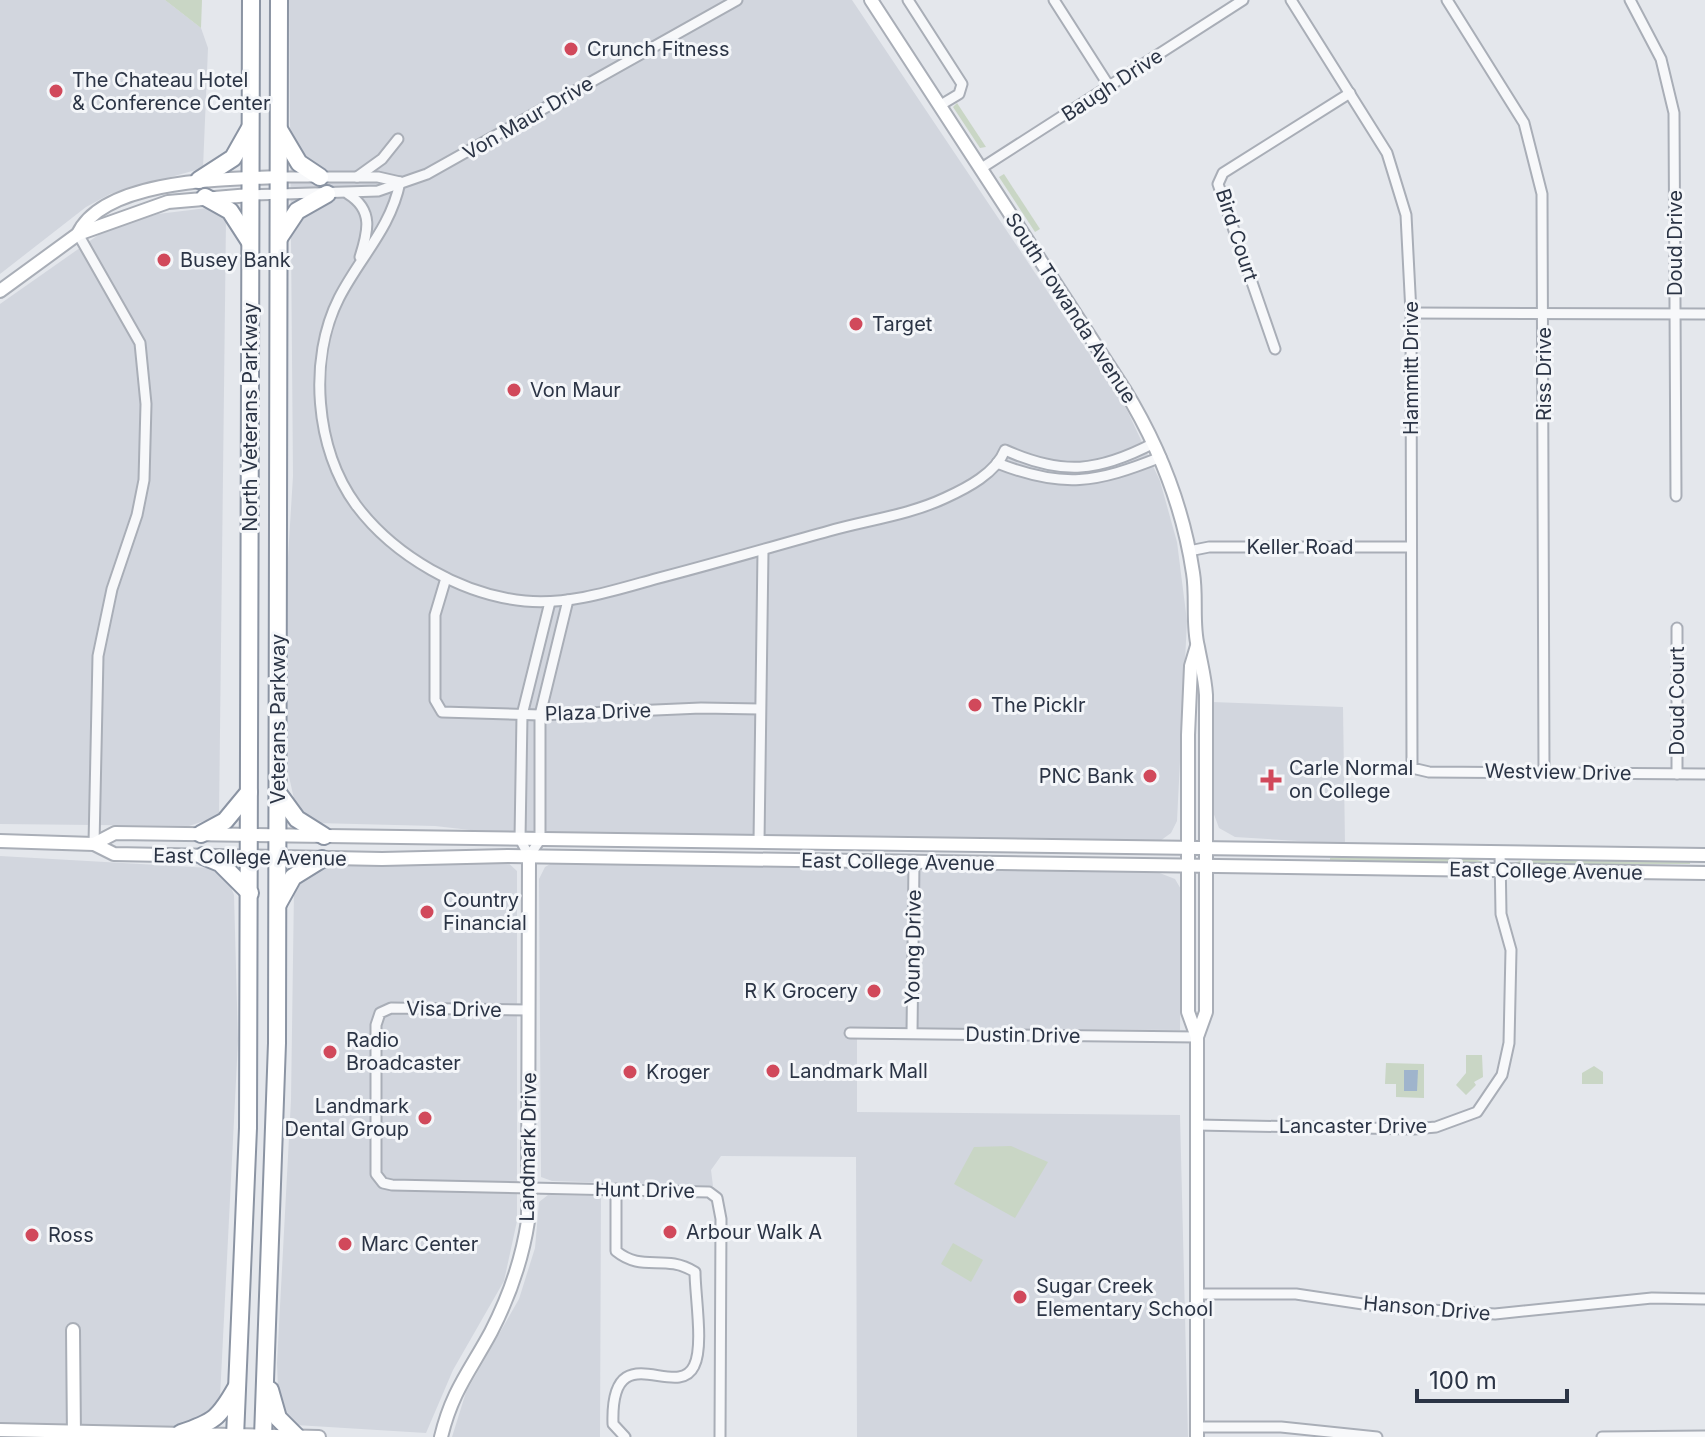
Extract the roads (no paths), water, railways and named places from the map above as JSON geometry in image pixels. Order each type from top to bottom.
[{"type":"highway","name":"North Veterans Parkway","points":[[249,834],[251,0]]},
{"type":"highway","name":"Veterans Parkway","points":[[263,1436],[275,1172],[278,906],[279,0]]},
{"type":"highway","points":[[199,180],[233,158],[250,127]]},
{"type":"highway","points":[[279,130],[299,163],[320,177]]},
{"type":"highway","points":[[279,239],[297,211],[327,194]]},
{"type":"highway","points":[[205,197],[230,211],[251,243]]},
{"type":"highway","points":[[201,834],[225,821],[249,792]]},
{"type":"highway","points":[[278,793],[297,819],[324,836]]},
{"type":"highway","points":[[235,1436],[248,1128],[249,834]]},
{"type":"highway","points":[[203,856],[220,863],[250,893]]},
{"type":"highway","points":[[278,906],[293,877],[322,859]]},
{"type":"highway","points":[[267,1378],[278,1418],[296,1436]]},
{"type":"highway","points":[[181,1433],[211,1423],[220,1415],[238,1384]]},
{"type":"main road","name":"South Towanda Avenue","points":[[871,0],[1124,389],[1161,457],[1173,489],[1189,551],[1197,646],[1204,666],[1206,695],[1206,1012],[1197,1037]]},
{"type":"main road","points":[[78,234],[84,221],[148,189],[199,180],[250,186],[279,185]]},
{"type":"main road","points":[[0,291],[78,234],[96,230],[152,205],[250,186]]},
{"type":"main road","name":"South Towanda Avenue","points":[[1197,646],[1191,666],[1188,849],[1188,1012],[1197,1037]]},
{"type":"main road","name":"East College Avenue","points":[[94,844],[115,833],[1705,855]]},
{"type":"main road","name":"East College Avenue","points":[[0,841],[94,844],[114,854],[322,859],[529,856],[745,862],[1705,873]]},
{"type":"main road","points":[[745,862],[760,849],[818,849],[843,843]]},
{"type":"main road","name":"Landmark Drive","points":[[441,1437],[457,1385],[491,1331],[522,1259],[529,1188],[529,856]]},
{"type":"main road","points":[[1197,1037],[1197,1432]]},
{"type":"main road","points":[[73,1330],[74,1434]]},
{"type":"main road","points":[[0,1430],[319,1437]]},
{"type":"street","name":"Von Maur Drive","points":[[279,185],[327,194],[348,194],[378,191],[427,174],[737,0]]},
{"type":"street","points":[[908,0],[962,84],[959,94],[939,106]]},
{"type":"street","points":[[1054,0],[1109,86]]},
{"type":"street","name":"Baugh Drive","points":[[980,169],[1243,0]]},
{"type":"street","name":"Hammitt Drive","points":[[1291,0],[1387,153],[1403,199],[1409,231],[1409,754],[1412,768]]},
{"type":"street","name":"Riss Drive","points":[[1447,0],[1524,123],[1533,151],[1543,209],[1544,772]]},
{"type":"street","name":"Doud Drive","points":[[1630,0],[1656,47],[1672,100],[1676,496]]},
{"type":"street","name":"Bird Court","points":[[1275,349],[1219,194],[1220,177],[1350,93]]},
{"type":"street","points":[[357,177],[382,159],[398,139]]},
{"type":"street","name":"Von Maur Drive","points":[[279,185],[320,177],[400,182]]},
{"type":"street","points":[[400,182],[396,206],[379,239],[357,267],[337,301],[321,351],[321,403],[329,445],[344,486],[365,516],[408,553],[446,578],[510,599],[568,600],[919,508],[965,488],[997,463],[1005,450],[1033,462],[1077,469],[1110,463],[1154,443]]},
{"type":"street","points":[[348,194],[361,204],[368,220],[357,267]]},
{"type":"street","points":[[78,234],[140,343],[146,404],[144,480],[137,515],[112,589],[98,656],[94,844]]},
{"type":"street","points":[[1411,313],[1705,314]]},
{"type":"street","points":[[997,463],[1037,478],[1076,482],[1109,477],[1161,457]]},
{"type":"street","name":"Keller Road","points":[[1189,551],[1209,547],[1411,547]]},
{"type":"street","points":[[759,842],[763,551]]},
{"type":"street","name":"Plaza Drive","points":[[446,578],[435,615],[438,708],[447,714],[540,715],[701,708],[760,709]]},
{"type":"street","points":[[529,856],[540,840],[540,715],[568,600]]},
{"type":"street","points":[[520,839],[522,715],[550,602]]},
{"type":"street","name":"Doud Court","points":[[1677,628],[1677,774]]},
{"type":"street","name":"Westview Drive","points":[[1412,768],[1429,772],[1705,774]]},
{"type":"street","name":"Landmark Drive","points":[[520,839],[529,856]]},
{"type":"street","name":"Lancaster Drive","points":[[1197,1125],[1414,1129],[1436,1127],[1477,1112],[1502,1075],[1509,1043],[1511,950],[1501,914],[1500,853]]},
{"type":"street","name":"Young Drive","points":[[912,1033],[914,862]]},
{"type":"street","name":"Visa Drive","points":[[380,1180],[376,1174],[376,1025],[380,1013],[391,1008],[529,1010]]},
{"type":"street","name":"Dustin Drive","points":[[850,1033],[1197,1037]]},
{"type":"street","name":"Hunt Drive","points":[[380,1180],[392,1185],[698,1190],[717,1198],[721,1219],[720,1437]]},
{"type":"street","points":[[616,1189],[616,1251],[630,1263],[679,1262],[695,1272],[697,1354],[694,1368],[684,1375],[630,1376],[617,1383],[612,1396],[613,1424],[625,1437]]},
{"type":"street","name":"Hanson Drive","points":[[1197,1294],[1296,1294],[1383,1307],[1495,1314],[1652,1298],[1705,1299]]},
{"type":"street","points":[[1197,1432],[1281,1427],[1377,1437]]},
{"type":"street","points":[[1602,1437],[1705,1436]]},
{"type":"water","points":[[1404,1070],[1418,1070],[1417,1091],[1404,1091]]},
{"type":"place","name":"Crunch Fitness","points":[[571,49]]},
{"type":"place","name":"The Chateau Hotel & Conference Center","points":[[56,91]]},
{"type":"place","name":"Busey Bank","points":[[164,260]]},
{"type":"place","name":"Target","points":[[856,324]]},
{"type":"place","name":"Von Maur","points":[[514,390]]},
{"type":"place","name":"The Picklr","points":[[975,705]]},
{"type":"place","name":"PNC Bank","points":[[1150,776]]},
{"type":"place","name":"Carle Normal on College","points":[[1271,780]]},
{"type":"place","name":"Country Financial","points":[[427,912]]},
{"type":"place","name":"R K Grocery","points":[[874,991]]},
{"type":"place","name":"Radio Broadcaster","points":[[330,1052]]},
{"type":"place","name":"Landmark Mall","points":[[773,1071]]},
{"type":"place","name":"Kroger","points":[[630,1072]]},
{"type":"place","name":"Landmark Dental Group","points":[[425,1118]]},
{"type":"place","name":"Arbour Walk A","points":[[670,1232]]},
{"type":"place","name":"Ross","points":[[32,1235]]},
{"type":"place","name":"Marc Center","points":[[345,1244]]},
{"type":"place","name":"Sugar Creek Elementary School","points":[[1020,1297]]}]
